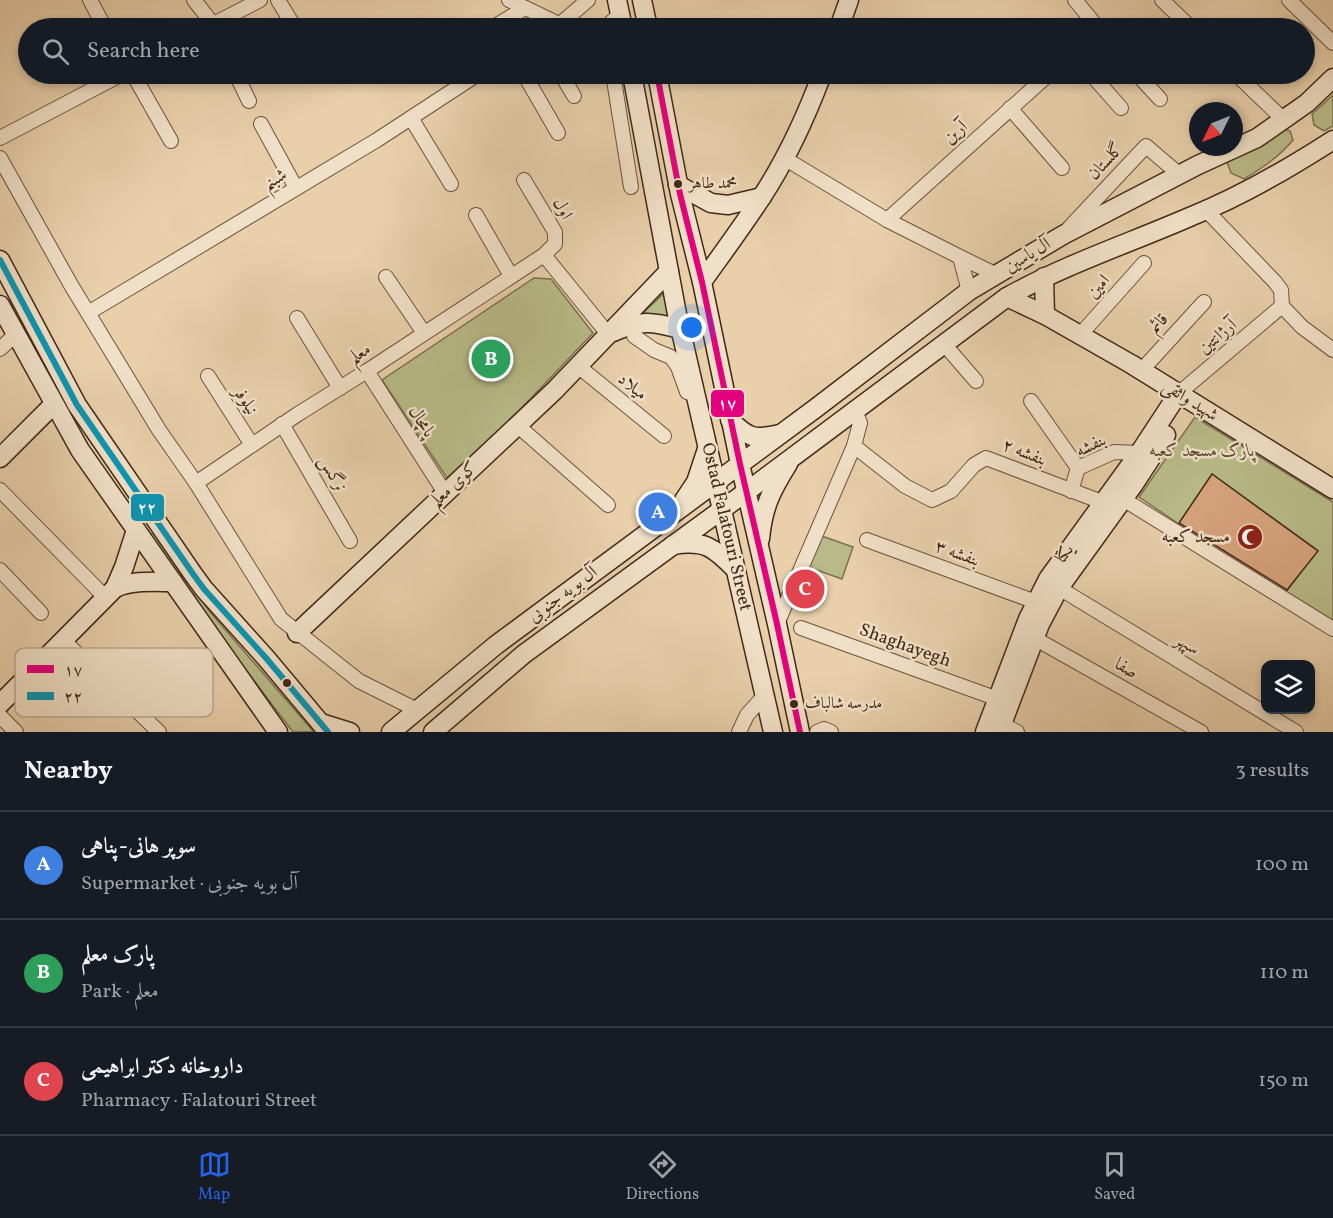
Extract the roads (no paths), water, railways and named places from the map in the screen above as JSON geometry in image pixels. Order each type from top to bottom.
[{"type":"main road","points":[[642,0],[646,18]]},
{"type":"main road","points":[[843,18],[849,0]]},
{"type":"main road","name":"آل یاسین","points":[[740,464],[969,291],[1063,235],[1257,138],[1307,103],[1333,78]]},
{"type":"main road","name":"Ostad Falatouri Street","points":[[634,84],[680,329],[773,732]]},
{"type":"main road","points":[[659,84],[678,184],[702,282],[730,420],[800,732]]},
{"type":"main road","points":[[702,282],[762,197],[784,158],[818,84]]},
{"type":"main road","name":"آل یاسین","points":[[746,492],[1007,297],[1044,277],[1232,198],[1333,140]]},
{"type":"main road","points":[[678,184],[711,203],[729,205],[762,197]]},
{"type":"main road","points":[[0,260],[77,405],[204,589],[324,727],[350,732]]},
{"type":"main road","name":"کوی معلم","points":[[297,633],[555,390],[669,271]]},
{"type":"main road","points":[[1044,277],[1045,315]]},
{"type":"main road","name":"شهید واثقی","points":[[1007,297],[1080,335],[1333,489]]},
{"type":"main road","points":[[0,305],[80,450],[273,727]]},
{"type":"main road","name":"کوی معلم","points":[[608,334],[629,325],[644,322],[680,329]]},
{"type":"main road","name":"یکتا","points":[[985,732],[1028,619],[1048,579],[1102,502],[1145,452],[1184,397]]},
{"type":"main road","points":[[0,459],[54,404]]},
{"type":"main road","points":[[816,408],[810,419],[812,425],[816,430],[829,429]]},
{"type":"main road","points":[[730,420],[743,433],[753,437],[781,434]]},
{"type":"main road","points":[[676,512],[696,482],[707,447]]},
{"type":"main road","name":"یکتا","points":[[1006,729],[1040,624],[1059,588],[1123,499],[1145,452]]},
{"type":"main road","points":[[759,549],[761,523],[768,500],[792,458]]},
{"type":"main road","name":"آل بویه جنوبی","points":[[391,732],[496,645],[740,464]]},
{"type":"main road","name":"آل بویه جنوبی","points":[[433,732],[524,654],[746,492]]},
{"type":"main road","points":[[110,593],[124,567],[136,530]]},
{"type":"main road","points":[[672,546],[689,543],[705,545],[719,553],[735,569]]},
{"type":"main road","points":[[591,575],[606,594]]},
{"type":"main road","points":[[55,648],[110,593],[123,584],[173,582]]},
{"type":"main road","points":[[0,704],[15,689]]},
{"type":"street","points":[[90,0],[100,18]]},
{"type":"street","points":[[194,0],[206,18]]},
{"type":"street","points":[[228,18],[260,0]]},
{"type":"street","points":[[278,0],[289,18]]},
{"type":"street","points":[[509,0],[545,18]]},
{"type":"street","points":[[571,18],[588,0]]},
{"type":"street","points":[[1075,0],[1090,18]]},
{"type":"street","points":[[1162,0],[1181,18]]},
{"type":"street","points":[[1289,0],[1307,18]]},
{"type":"street","points":[[509,18],[525,8]]},
{"type":"street","points":[[1315,25],[1333,43]]},
{"type":"street","points":[[0,138],[103,84]]},
{"type":"street","points":[[139,84],[171,141]]},
{"type":"street","points":[[241,84],[249,101]]},
{"type":"street","name":"شبنم","points":[[88,313],[377,140],[463,84]]},
{"type":"street","points":[[530,84],[558,133]]},
{"type":"street","points":[[567,84],[574,96]]},
{"type":"street","points":[[615,84],[631,187]]},
{"type":"street","name":"آرین","points":[[887,220],[1037,84]]},
{"type":"street","points":[[1099,84],[1121,108]]},
{"type":"street","points":[[1146,84],[1160,99]]},
{"type":"street","points":[[1246,84],[1284,120]]},
{"type":"street","points":[[1010,108],[1062,168]]},
{"type":"street","points":[[411,118],[451,184]]},
{"type":"street","points":[[261,124],[296,188]]},
{"type":"street","name":"گلستان","points":[[1063,235],[1146,146],[1180,175]]},
{"type":"street","points":[[0,158],[70,285],[159,430],[196,483],[281,619],[359,681],[417,710]]},
{"type":"street","points":[[784,158],[887,220],[997,275]]},
{"type":"street","name":"اول","points":[[524,180],[555,232],[555,243],[544,255]]},
{"type":"street","points":[[1206,210],[1275,282],[1281,290],[1282,306],[1302,327],[1333,350]]},
{"type":"street","points":[[476,215],[511,276]]},
{"type":"street","points":[[544,255],[608,334]]},
{"type":"street","name":"معلم","points":[[196,483],[282,424],[544,255]]},
{"type":"street","points":[[960,257],[969,291]]},
{"type":"street","name":"امین","points":[[1080,335],[1144,263]]},
{"type":"street","points":[[386,277],[424,333]]},
{"type":"street","name":"قائم","points":[[1141,371],[1204,302]]},
{"type":"street","name":"آرژانتین","points":[[1184,397],[1282,306]]},
{"type":"street","points":[[297,318],[340,388]]},
{"type":"street","points":[[0,349],[16,334]]},
{"type":"street","points":[[634,336],[654,350],[671,357],[687,392],[695,395]]},
{"type":"street","points":[[944,344],[976,381]]},
{"type":"street","name":"میلاد","points":[[578,366],[664,436]]},
{"type":"street","name":"پامچال","points":[[367,371],[445,493]]},
{"type":"street","name":"نیلوفر","points":[[208,376],[252,445]]},
{"type":"street","points":[[1031,401],[1078,468]]},
{"type":"street","points":[[777,624],[854,446],[860,423],[855,410]]},
{"type":"street","name":"نرگس","points":[[282,424],[350,541]]},
{"type":"street","points":[[518,425],[608,505]]},
{"type":"street","name":"بنفشه ۲","points":[[854,446],[905,486],[932,500],[951,491],[974,465],[986,458],[1102,502]]},
{"type":"street","name":"بنفشه","points":[[1071,491],[1078,468],[1114,452],[1145,452]]},
{"type":"street","points":[[0,490],[110,593]]},
{"type":"street","points":[[1123,499],[1333,629]]},
{"type":"street","name":"بنفشه ۳","points":[[867,540],[1036,602]]},
{"type":"street","points":[[0,570],[41,613]]},
{"type":"street","name":"سپهر","points":[[1059,588],[1276,727],[1296,732]]},
{"type":"street","name":"Shaghayegh","points":[[801,628],[998,699]]},
{"type":"street","name":"صفا","points":[[1034,638],[1201,732]]},
{"type":"street","points":[[63,640],[71,648]]},
{"type":"street","points":[[739,732],[747,715],[765,695]]},
{"type":"street","points":[[0,716],[16,732]]},
{"type":"street","points":[[143,717],[159,732]]},
{"type":"street","points":[[817,732],[824,729],[831,732]]},
{"type":"place","name":"محمد طاهر","points":[[678,184]]},
{"type":"place","name":"پارک معلم","points":[[491,359]]},
{"type":"place","name":"سوپر هانی-پناهی","points":[[658,512]]},
{"type":"place","name":"مسجد کعبه","points":[[1250,537]]},
{"type":"place","name":"داروخانه دکتر ابراهیمی","points":[[805,589]]},
{"type":"place","name":"مدرسه شالباف","points":[[794,704]]},
{"type":"park label","name":"پارک مسجد کعبه","points":[[1202,451]]}]
